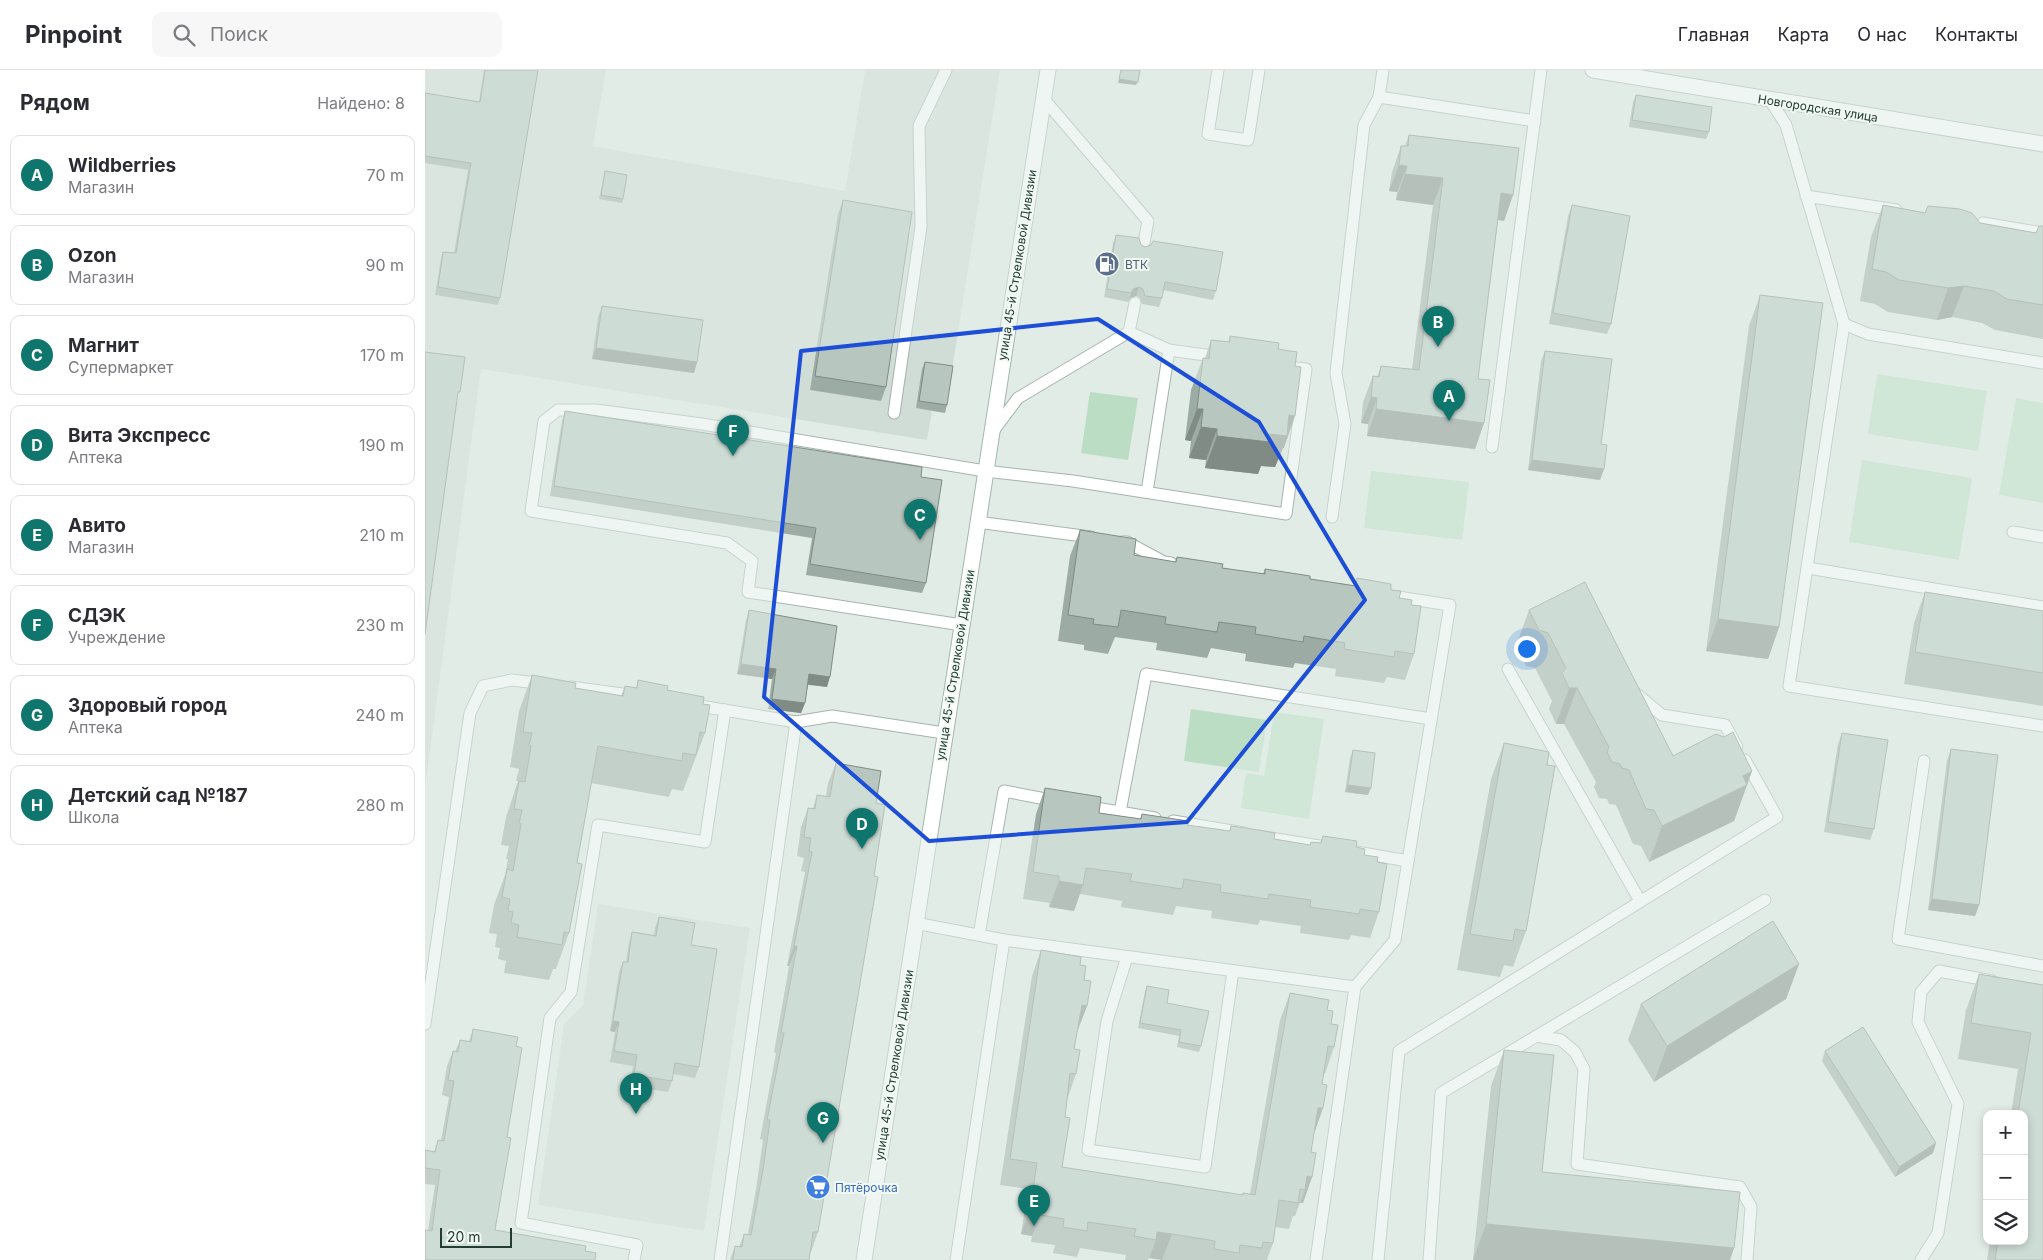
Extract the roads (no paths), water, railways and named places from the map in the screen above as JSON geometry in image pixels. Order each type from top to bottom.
[{"type":"main road","name":"улица 45-й Стрелковой Дивизии","points":[[864,1260],[1047,70]]},
{"type":"main road","name":"Новгородская улица","points":[[1593,70],[2043,144]]},
{"type":"lane","points":[[894,413],[921,227],[919,126],[946,70]]},
{"type":"lane","points":[[1218,70],[1208,134],[1248,140],[1259,70]]},
{"type":"lane","points":[[1332,517],[1345,424],[1335,373],[1364,125],[1379,97],[1383,70]]},
{"type":"lane","points":[[1492,447],[1541,70]]},
{"type":"lane","points":[[1379,97],[1535,121]]},
{"type":"lane","points":[[1043,98],[1148,221],[1143,248]]},
{"type":"lane","points":[[1770,100],[1786,125],[1844,324],[1789,686],[2043,726]]},
{"type":"lane","points":[[1806,196],[1910,212]]},
{"type":"lane","points":[[1967,221],[2043,233]]},
{"type":"lane","points":[[991,436],[1018,398],[1129,332],[1135,303]]},
{"type":"lane","points":[[1844,324],[1868,334],[2043,363]]},
{"type":"lane","points":[[1129,332],[1169,350],[1227,358]]},
{"type":"lane","points":[[1147,492],[1169,350]]},
{"type":"lane","points":[[961,625],[748,592],[752,560],[727,542],[531,511],[544,421],[558,410],[596,410],[702,424],[985,471],[1073,481],[1286,514],[1306,369],[1276,365]]},
{"type":"lane","points":[[977,522],[1127,542],[1164,562],[1184,565]]},
{"type":"lane","points":[[2013,532],[2043,537]]},
{"type":"lane","points":[[1808,568],[2043,607]]},
{"type":"lane","points":[[1316,1260],[1355,987],[1395,940],[1451,605],[1371,593]]},
{"type":"lane","points":[[1508,668],[1640,902]]},
{"type":"lane","points":[[1120,812],[1146,674],[1431,720]]},
{"type":"lane","points":[[425,1024],[469,713],[483,686],[512,680],[651,698]]},
{"type":"lane","points":[[1378,1260],[1399,1051],[1777,816],[1725,725],[1662,715],[1623,682]]},
{"type":"lane","points":[[679,702],[796,722],[832,716],[945,733]]},
{"type":"lane","points":[[634,1260],[637,1245],[521,1223],[550,1018],[571,992],[598,826],[705,842],[725,710]]},
{"type":"lane","points":[[720,1260],[796,722]]},
{"type":"lane","points":[[1924,761],[1898,939],[2043,966]]},
{"type":"lane","points":[[979,935],[1004,791],[1408,860]]},
{"type":"lane","points":[[1429,1260],[1441,1093],[1765,900]]},
{"type":"lane","points":[[915,923],[1003,940],[1355,987]]},
{"type":"lane","points":[[956,1260],[1003,940]]},
{"type":"lane","points":[[1127,957],[1107,1021],[1088,1150],[1205,1167],[1233,971]]},
{"type":"lane","points":[[1921,1260],[1938,1233],[1958,1104],[1918,1022],[1921,992],[1939,971],[2005,984]]},
{"type":"lane","points":[[1536,1036],[1561,1040],[1575,1052],[1583,1069],[1577,1164],[1740,1187],[1751,1207],[1747,1260]]},
{"type":"place","name":"ВТК","points":[[1107,264]]},
{"type":"place","name":"Ozon","points":[[1438,347]]},
{"type":"place","name":"Wildberries","points":[[1449,421]]},
{"type":"place","name":"СДЭК","points":[[733,456]]},
{"type":"place","name":"Магнит","points":[[920,540]]},
{"type":"place","name":"Вита Экспресс","points":[[862,849]]},
{"type":"place","name":"Детский сад №187","points":[[636,1114]]},
{"type":"place","name":"Здоровый город","points":[[823,1143]]},
{"type":"place","name":"Пятёрочка","points":[[818,1187]]},
{"type":"place","name":"Авито","points":[[1034,1226]]}]
